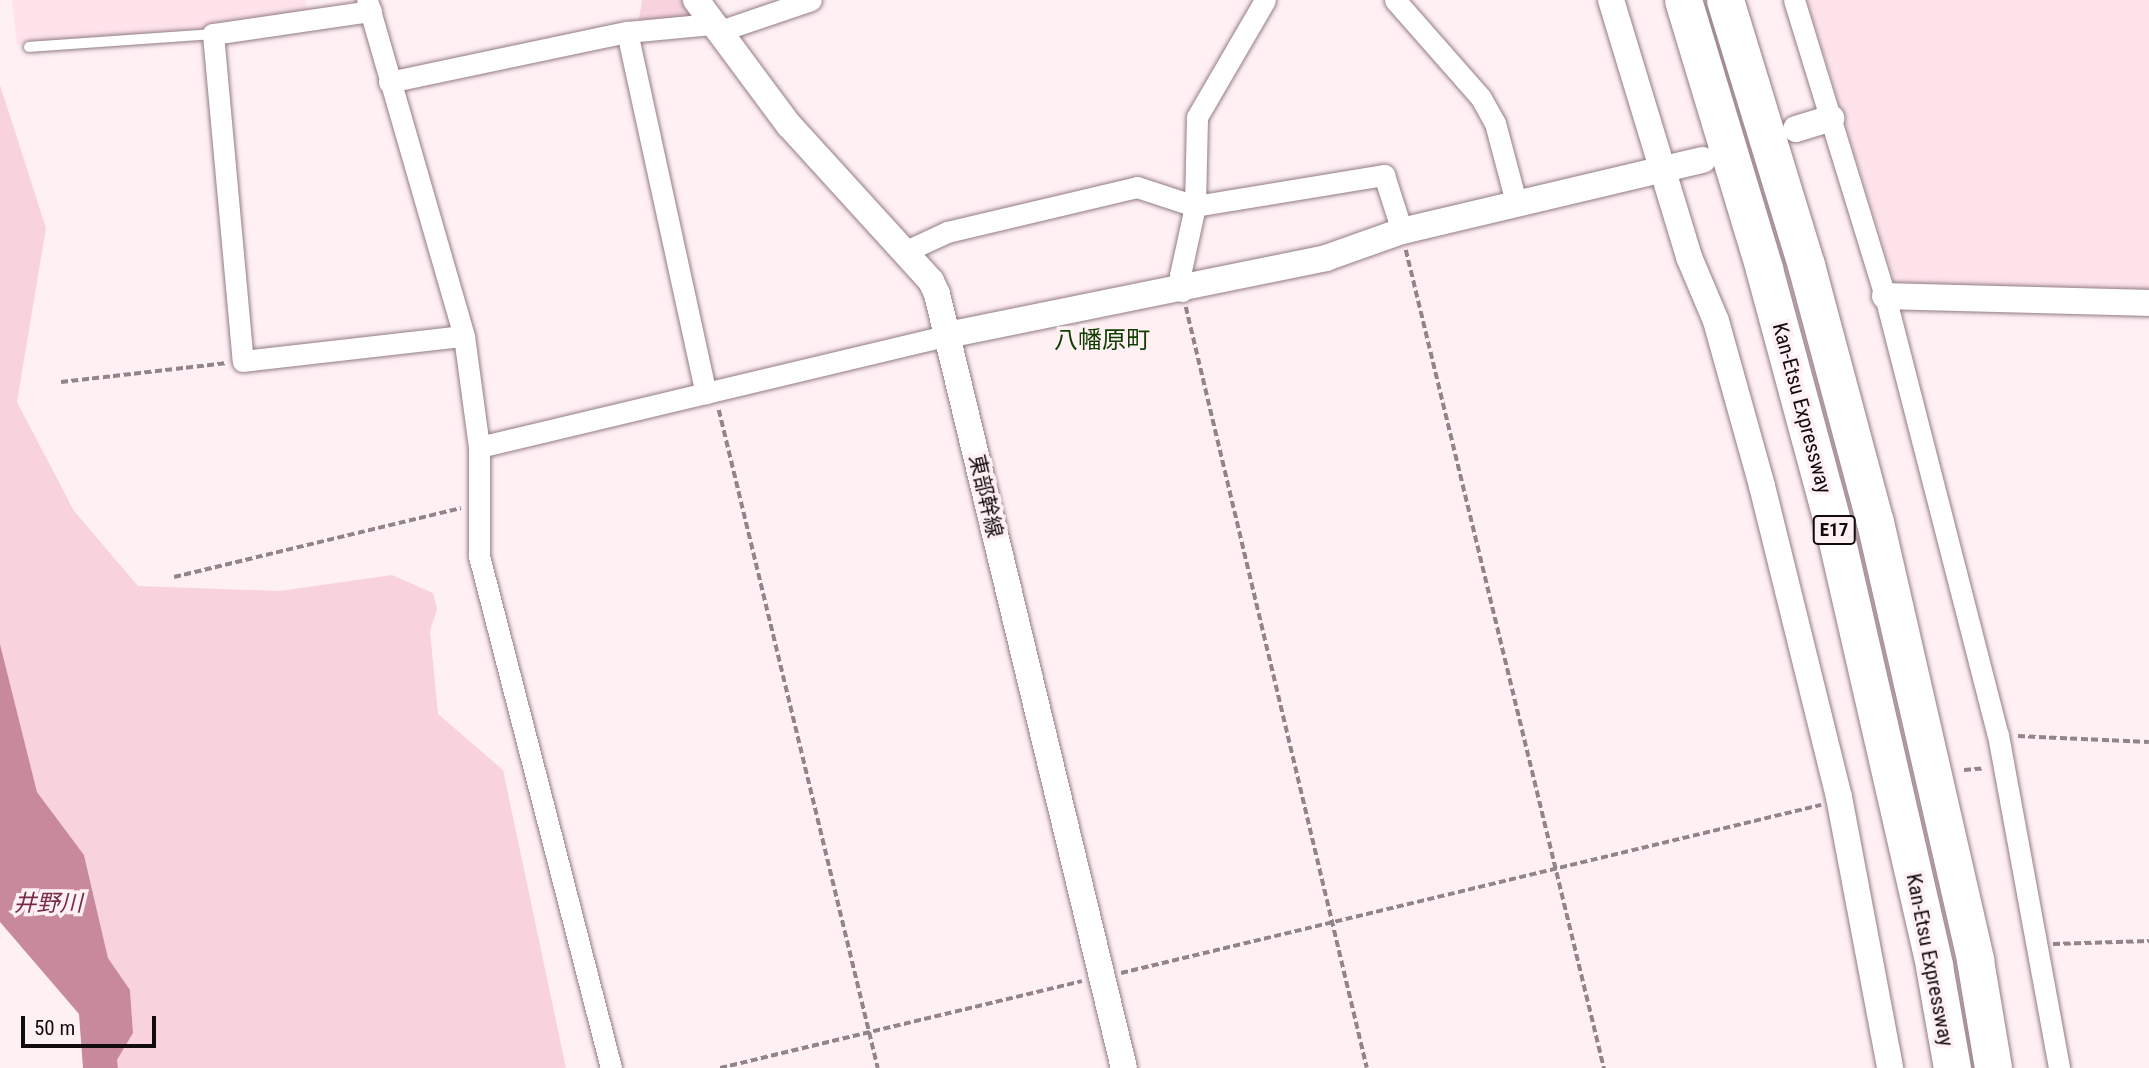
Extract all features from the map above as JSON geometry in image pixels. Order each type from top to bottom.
[{"type":"highway","name":"Kan-Etsu Expressway","points":[[1683,0],[1764,269],[1834,528],[1934,965],[1952,1068]]},
{"type":"highway","name":"Kan-Etsu Expressway","points":[[1725,0],[1805,265],[1875,522],[1975,960],[1993,1068]]},
{"type":"street","name":"東部幹線","points":[[696,0],[816,157],[931,281],[948,335],[1124,1068]]},
{"type":"street","points":[[389,82],[627,32],[715,28],[811,0]]},
{"type":"street","points":[[1182,291],[1180,275],[1195,206],[1197,117],[1265,0]]},
{"type":"street","points":[[1395,0],[1481,98],[1495,123],[1517,202]]},
{"type":"street","points":[[1611,0],[1689,257],[1716,321],[1839,797],[1889,1068]]},
{"type":"street","points":[[1794,0],[1885,296],[1998,735],[2040,946],[2060,1068]]},
{"type":"street","points":[[464,336],[243,361],[213,34],[369,5],[464,336],[479,447],[479,556],[611,1068]]},
{"type":"street","points":[[627,32],[710,392]]},
{"type":"street","points":[[1796,129],[1831,118]]},
{"type":"street","points":[[479,447],[948,335],[1182,291],[1326,258],[1402,231],[1703,160]]},
{"type":"street","points":[[904,252],[947,232],[1137,187],[1195,206],[1384,175],[1402,231]]},
{"type":"street","points":[[1885,296],[2149,303]]},
{"type":"lane","points":[[29,47],[213,34]]},
{"type":"path","points":[[1402,231],[1604,1068]]},
{"type":"path","points":[[1182,291],[1367,1068]]},
{"type":"path","points":[[61,382],[243,361]]},
{"type":"path","points":[[710,392],[878,1068]]},
{"type":"path","points":[[174,577],[479,504]]},
{"type":"path","points":[[1998,735],[2149,742]]},
{"type":"path","points":[[720,1068],[1827,804],[1839,797]]},
{"type":"path","points":[[2040,946],[2149,940]]},
{"type":"shaded area","points":[[12,0],[306,0],[307,12],[190,31],[17,45]]},
{"type":"shaded area","points":[[642,0],[682,0],[695,21],[638,25]]},
{"type":"shaded area","points":[[1807,0],[2149,0],[2149,292],[1895,283]]},
{"type":"shaded area","points":[[0,85],[46,228],[17,402],[74,511],[138,586],[280,591],[392,575],[433,593],[437,609],[430,631],[438,714],[503,770],[566,1068],[118,1068],[117,1060],[133,1033],[130,990],[108,958],[84,855],[37,792],[0,644]]},
{"type":"water","name":"井野川","points":[[0,644],[37,792],[84,855],[108,958],[130,990],[133,1033],[117,1060],[118,1068],[83,1068],[79,1014],[0,922]]},
{"type":"district","name":"八幡原町","points":[[1102,341]]}]
